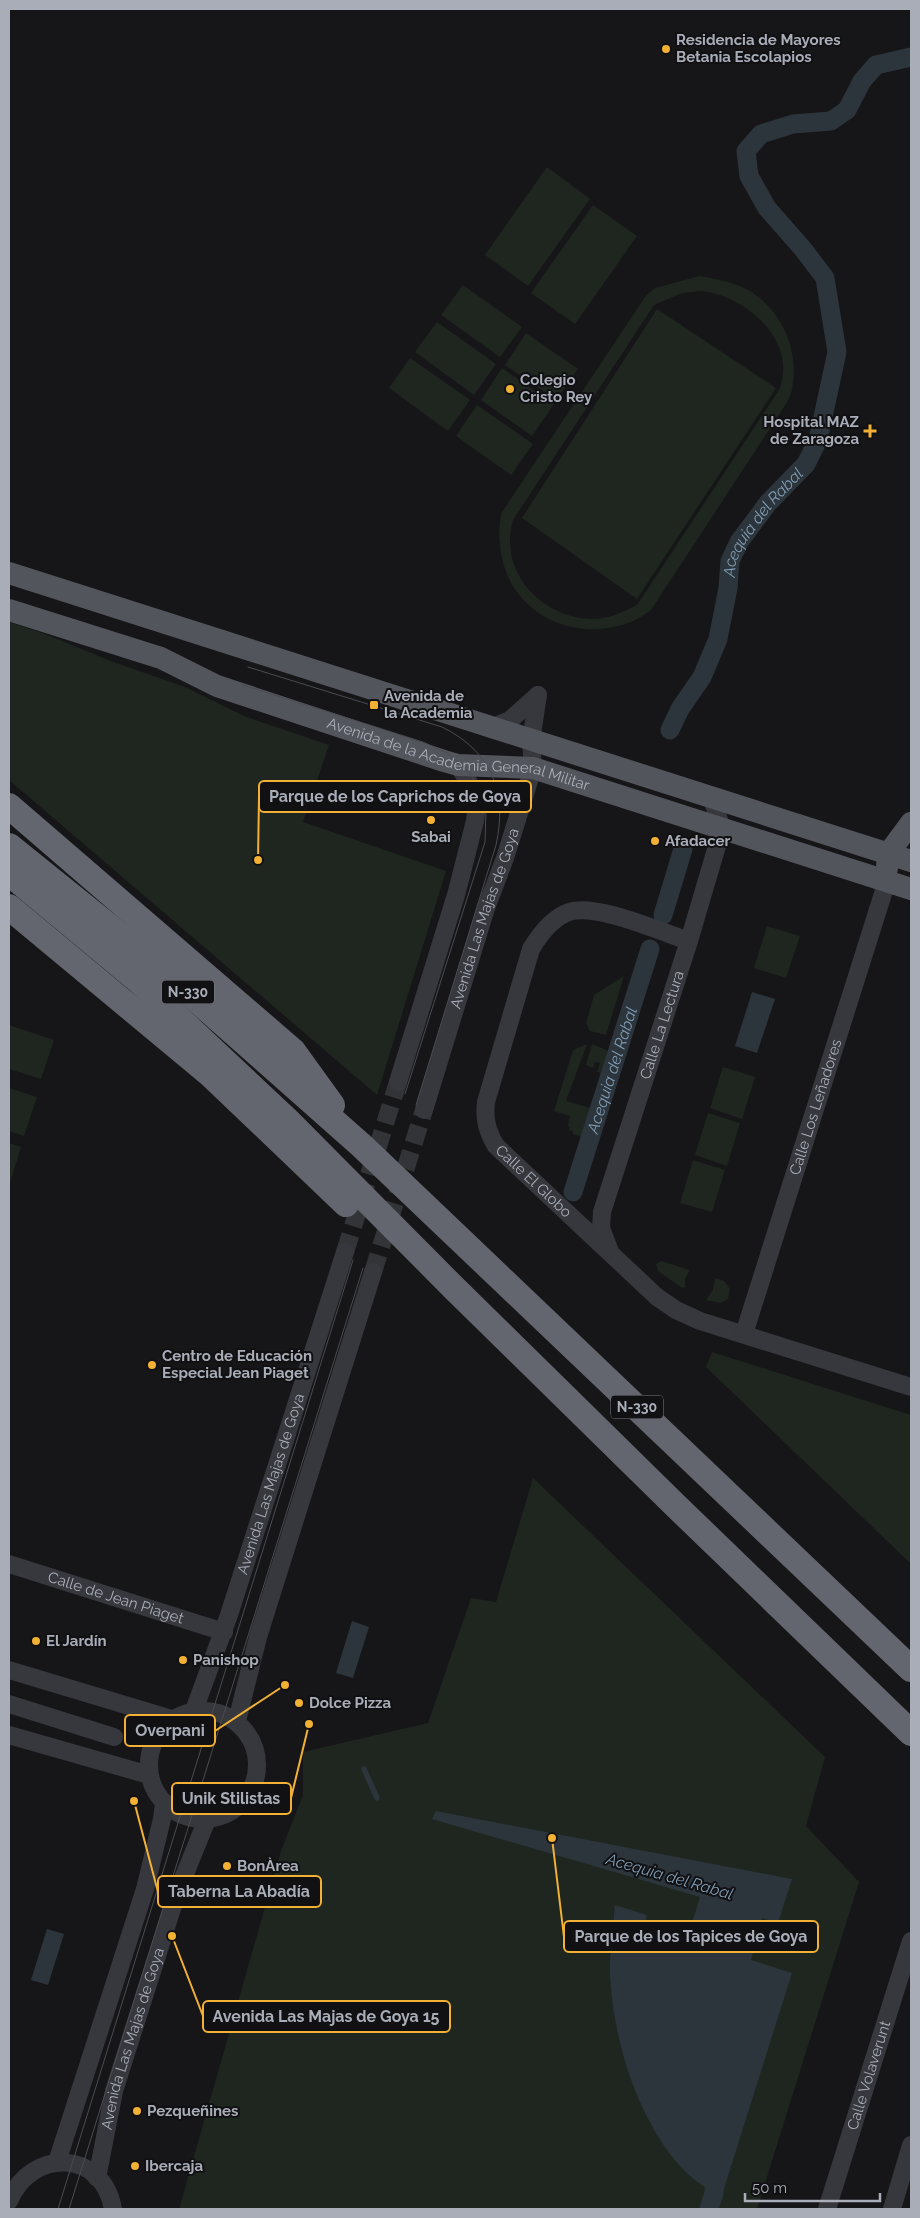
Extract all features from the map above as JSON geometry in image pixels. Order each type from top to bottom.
[{"type":"highway","points":[[9,806],[293,1051],[362,1146]]},
{"type":"highway","name":"N-330","points":[[9,846],[163,970],[362,1146],[911,1669]]},
{"type":"highway","name":"N-330","points":[[9,873],[146,987],[287,1120],[454,1288],[911,1733]]},
{"type":"highway","points":[[9,907],[211,1075],[407,1263],[454,1288]]},
{"type":"main road","name":"Avenida de la Academia General Militar","points":[[9,572],[490,728],[710,796],[899,863],[911,889]]},
{"type":"main road","name":"Avenida de la Academia General Militar","points":[[9,610],[160,658],[217,686],[458,765],[533,768],[779,846],[899,863]]},
{"type":"main road","points":[[899,863],[911,823]]},
{"type":"street","name":"Avenida Las Majas de Goya","points":[[424,1110],[486,908],[505,858],[533,768],[531,741],[538,695],[510,720],[490,728]]},
{"type":"street","points":[[398,1082],[456,895],[475,821],[476,794],[458,765]]},
{"type":"street","points":[[710,796],[722,829]]},
{"type":"street","name":"Calle La Lectura","points":[[612,1254],[604,1240],[601,1228],[602,1212],[689,941],[722,829]]},
{"type":"street","name":"Calle Los Leñadores","points":[[744,1334],[899,863]]},
{"type":"street","name":"Calle El Globo","points":[[689,941],[593,911],[570,912],[558,918],[540,934],[531,949],[486,1102],[486,1126],[496,1146],[657,1297],[676,1310],[700,1321],[910,1382]]},
{"type":"street","name":"Avenida Las Majas de Goya","points":[[193,1713],[224,1632],[345,1252]]},
{"type":"street","points":[[237,1721],[258,1637],[373,1272]]},
{"type":"street","name":"Calle de Jean Piaget","points":[[9,1564],[224,1632]]},
{"type":"street","points":[[9,1670],[172,1719]]},
{"type":"street","points":[[9,1704],[114,1737]]},
{"type":"street","points":[[193,1713],[214,1713],[237,1721],[249,1736],[256,1752],[258,1766],[254,1783],[246,1798],[219,1816],[208,1817],[181,1814],[164,1803],[154,1790],[149,1775],[149,1757],[154,1740],[160,1730],[172,1719],[193,1713]]},
{"type":"street","points":[[9,1734],[149,1775]]},
{"type":"street","name":"Avenida Las Majas de Goya","points":[[57,2162],[145,1889],[164,1803]]},
{"type":"street","name":"Avenida Las Majas de Goya","points":[[97,2178],[114,2091],[176,1896],[208,1817]]},
{"type":"street","name":"Calle Volaverunt","points":[[827,2209],[911,1941]]},
{"type":"street","points":[[892,2209],[911,2145]]},
{"type":"street","points":[[9,2201],[15,2187],[17,2173],[57,2162],[81,2166],[97,2178],[111,2199],[113,2209]]},
{"type":"shaded area","points":[[547,167],[590,199],[528,286],[485,255]]},
{"type":"shaded area","points":[[593,205],[637,236],[575,324],[531,293]]},
{"type":"shaded area","points":[[700,276],[736,285],[760,298],[779,320],[791,346],[794,375],[791,392],[784,408],[651,610],[631,622],[610,628],[588,629],[568,626],[549,619],[532,608],[518,593],[507,575],[501,553],[499,532],[502,512],[645,297],[655,288]],"holes":[[[701,291],[718,294],[735,301],[750,311],[775,338],[781,354],[783,372],[779,390],[637,605],[615,615],[599,619],[574,617],[556,610],[541,601],[528,588],[518,573],[512,557],[510,539],[513,520],[654,305],[682,293]]]},
{"type":"shaded area","points":[[463,285],[522,327],[500,357],[441,315]]},
{"type":"shaded area","points":[[657,309],[776,388],[637,599],[522,518]]},
{"type":"shaded area","points":[[437,322],[496,364],[474,395],[415,352]]},
{"type":"shaded area","points":[[526,333],[578,369],[556,400],[505,365]]},
{"type":"shaded area","points":[[410,358],[470,400],[448,431],[389,388]]},
{"type":"shaded area","points":[[502,368],[554,404],[532,436],[481,400]]},
{"type":"shaded area","points":[[477,405],[533,444],[511,475],[456,436]]},
{"type":"shaded area","points":[[9,622],[185,687],[244,716],[329,745],[303,822],[446,871],[377,1095],[9,780]]},
{"type":"shaded area","points":[[767,926],[800,936],[786,978],[754,968]]},
{"type":"shaded area","points":[[624,976],[606,1035],[590,1031],[586,1023],[594,995]]},
{"type":"shaded area","points":[[9,1025],[54,1040],[41,1079],[9,1069]]},
{"type":"shaded area","points":[[587,1044],[566,1101],[591,1108],[582,1137],[573,1134],[573,1131],[569,1130],[570,1116],[554,1111],[573,1050]]},
{"type":"shaded area","points":[[592,1044],[609,1051],[602,1073],[597,1072],[600,1063],[595,1062],[593,1068],[586,1065]]},
{"type":"shaded area","points":[[723,1067],[755,1077],[742,1119],[710,1108]]},
{"type":"shaded area","points":[[9,1088],[37,1097],[24,1136],[9,1131]]},
{"type":"shaded area","points":[[708,1113],[740,1123],[727,1166],[695,1155]]},
{"type":"shaded area","points":[[9,1143],[21,1147],[9,1186]]},
{"type":"shaded area","points":[[693,1160],[725,1170],[712,1212],[680,1203]]},
{"type":"shaded area","points":[[661,1261],[690,1270],[685,1279],[685,1287],[682,1288],[658,1271],[656,1264]]},
{"type":"shaded area","points":[[715,1278],[724,1281],[730,1289],[728,1299],[721,1303],[706,1300],[713,1290]]},
{"type":"shaded area","points":[[712,1352],[911,1415],[911,1564],[706,1367]]},
{"type":"shaded area","points":[[533,1478],[825,1757],[806,1826],[859,1882],[757,2209],[179,2209],[281,1851],[303,1795],[303,1752],[428,1723],[471,1598],[496,1602]]},
{"type":"water","points":[[752,992],[775,999],[757,1053],[735,1046]]},
{"type":"water","points":[[352,1621],[369,1627],[353,1678],[336,1673]]},
{"type":"water","points":[[436,1811],[792,1879],[778,1923],[762,1918],[751,1960],[792,1973],[721,2198],[679,2165],[660,2140],[648,2119],[629,2073],[622,2049],[612,2001],[610,1977],[615,1905],[647,1915],[644,1927],[687,1940],[700,1897],[432,1819]]},
{"type":"water","points":[[47,1929],[64,1934],[48,1985],[31,1980]]},
{"type":"waterway","name":"Acequia del Rabal","points":[[670,730],[680,709],[702,677],[718,639],[728,588],[730,561],[739,542],[768,503],[806,464],[818,440],[837,352],[825,278],[803,249],[767,208],[749,176],[746,151],[761,134],[793,124],[831,121],[847,110],[862,81],[876,65],[911,57]]},
{"type":"waterway","name":"Acequia del Rabal","points":[[663,915],[683,849]]},
{"type":"waterway","name":"Acequia del Rabal","points":[[573,1192],[650,949]]},
{"type":"waterway","name":"Acequia del Rabal","points":[[364,1769],[377,1798]]},
{"type":"waterway","name":"Acequia del Rabal","points":[[709,2209],[714,2193],[715,2169]]},
{"type":"tunnel","points":[[345,1252],[398,1082]]},
{"type":"tunnel","points":[[373,1272],[424,1110]]},
{"type":"tram line","points":[[248,667],[442,727],[473,748],[484,761],[492,775],[500,808],[496,845],[416,1105]]},
{"type":"tram line","points":[[243,685],[423,742],[449,754],[469,772],[480,790],[486,809],[485,842],[405,1094]]},
{"type":"tram line","points":[[58,2209],[353,1260]]},
{"type":"tram line","points":[[69,2209],[363,1268]]},
{"type":"place","name":"Residencia de Mayores Betania Escolapios","points":[[666,49]]},
{"type":"place","name":"Colegio Cristo Rey","points":[[510,389]]},
{"type":"place","name":"Hospital MAZ de Zaragoza","points":[[870,431]]},
{"type":"place","name":"Avenida de la Academia","points":[[374,705]]},
{"type":"place","name":"Sabai","points":[[431,820]]},
{"type":"place","name":"Afadacer","points":[[655,841]]},
{"type":"place","name":"Parque de los Caprichos de Goya","points":[[258,860]]},
{"type":"place","name":"Centro de Educación Especial Jean Piaget","points":[[152,1365]]},
{"type":"place","name":"El Jardín","points":[[36,1641]]},
{"type":"place","name":"Panishop","points":[[183,1660]]},
{"type":"place","name":"Overpani","points":[[285,1685]]},
{"type":"place","name":"Dolce Pizza","points":[[299,1703]]},
{"type":"place","name":"Unik Stilistas","points":[[309,1724]]},
{"type":"place","name":"Taberna La Abadía","points":[[134,1801]]},
{"type":"place","name":"Parque de los Tapices de Goya","points":[[552,1838]]},
{"type":"place","name":"BonÀrea","points":[[227,1866]]},
{"type":"place","name":"Avenida Las Majas de Goya 15","points":[[172,1936]]},
{"type":"place","name":"Pezqueñines","points":[[137,2111]]},
{"type":"place","name":"Ibercaja","points":[[135,2166]]}]
